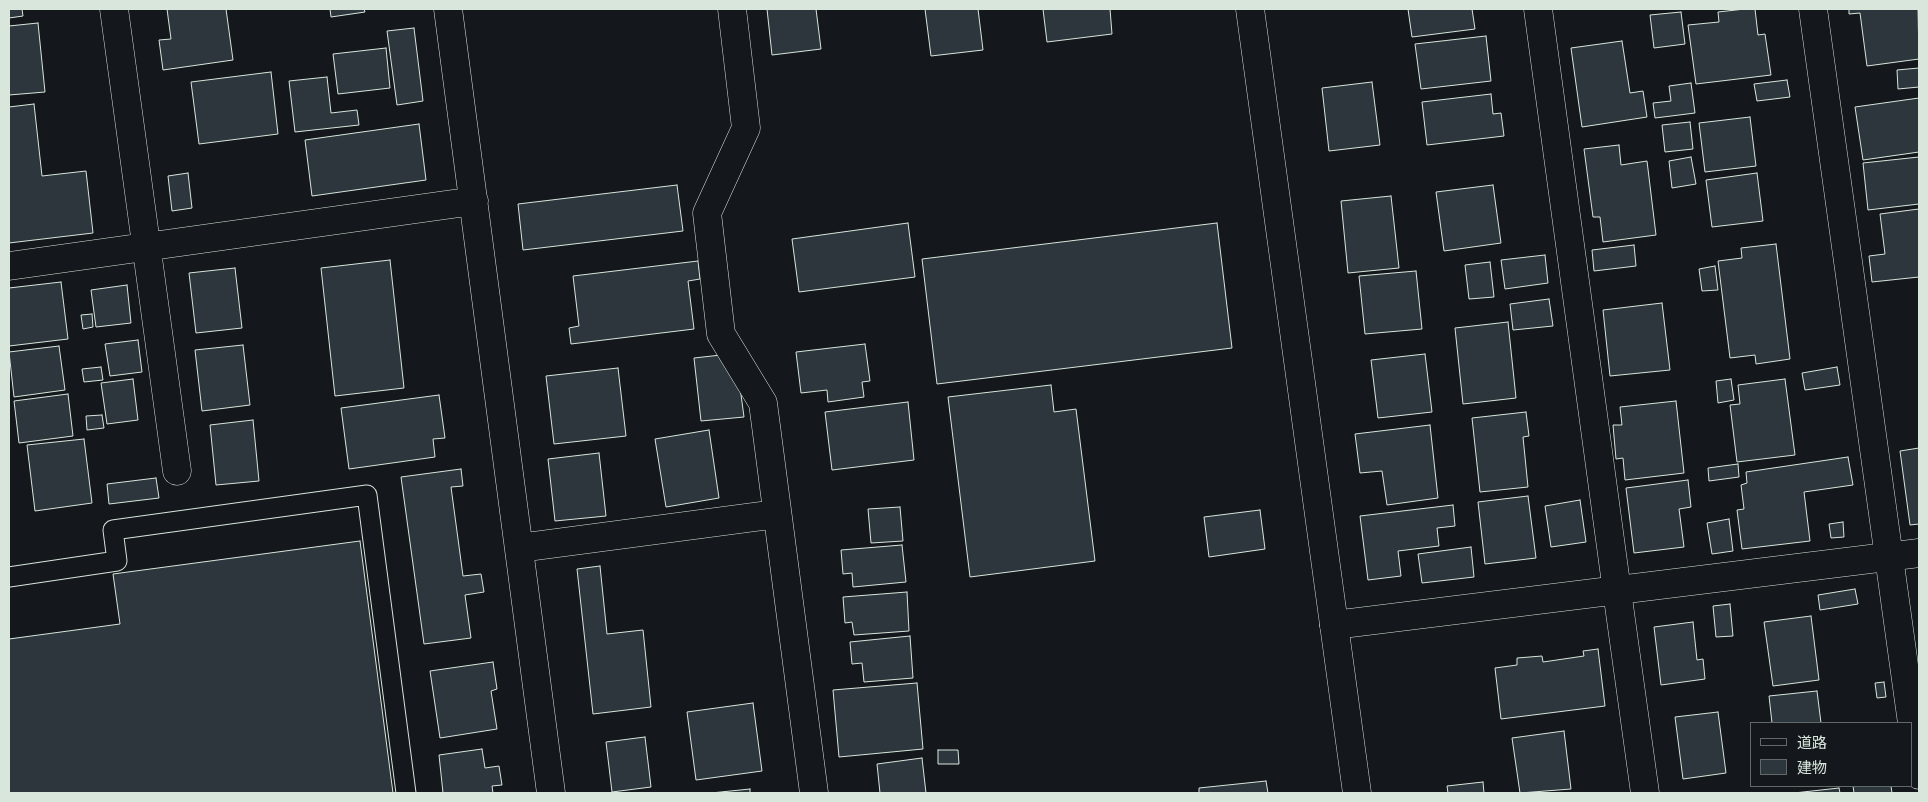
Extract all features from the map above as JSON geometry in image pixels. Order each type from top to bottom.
[{"type":"street","points":[[114,9],[177,470]]},
{"type":"street","points":[[448,9],[551,793]]},
{"type":"street","points":[[732,9],[746,128],[707,213],[721,334],[763,403],[814,793]]},
{"type":"street","points":[[1250,9],[1357,793]]},
{"type":"street","points":[[1538,9],[1616,592],[1646,793]]},
{"type":"street","points":[[1813,9],[1912,722]]},
{"type":"street","points":[[9,266],[474,201]]},
{"type":"street","points":[[519,548],[777,514]]},
{"type":"street","points":[[1334,625],[1616,592],[1919,553]]},
{"type":"street","points":[[1913,730],[1919,775]]},
{"type":"lane","points":[[9,577],[117,560],[113,530],[367,495],[406,793]]},
{"type":"building","points":[[9,9],[22,9],[23,16],[9,18]]},
{"type":"building","points":[[167,9],[226,9],[233,60],[163,70],[159,40],[171,39]]},
{"type":"building","points":[[330,9],[364,9],[365,12],[331,17]]},
{"type":"building","points":[[767,9],[816,9],[821,49],[772,55]]},
{"type":"building","points":[[925,9],[978,9],[983,50],[931,56]]},
{"type":"building","points":[[1043,9],[1110,9],[1112,34],[1047,42]]},
{"type":"building","points":[[1408,9],[1472,9],[1475,29],[1412,37]]},
{"type":"building","points":[[1755,9],[1758,35],[1765,34],[1771,75],[1696,84],[1688,25],[1719,22],[1718,12]]},
{"type":"building","points":[[1849,9],[1918,9],[1919,59],[1867,66],[1860,13],[1849,14]]},
{"type":"building","points":[[1681,12],[1685,44],[1654,48],[1650,15]]},
{"type":"building","points":[[38,23],[45,92],[9,95],[9,26]]},
{"type":"building","points":[[414,28],[423,101],[397,105],[387,31]]},
{"type":"building","points":[[1486,36],[1491,81],[1421,89],[1415,44]]},
{"type":"building","points":[[1622,41],[1630,93],[1643,91],[1647,117],[1582,127],[1571,48]]},
{"type":"building","points":[[386,48],[390,88],[338,94],[333,54]]},
{"type":"building","points":[[1919,68],[1919,87],[1898,89],[1897,70]]},
{"type":"building","points":[[271,72],[278,134],[199,144],[191,82]]},
{"type":"building","points":[[327,77],[331,113],[357,110],[359,125],[295,132],[289,81]]},
{"type":"building","points":[[1787,80],[1790,97],[1757,101],[1754,84]]},
{"type":"building","points":[[1372,82],[1380,145],[1329,151],[1322,88]]},
{"type":"building","points":[[1691,83],[1695,113],[1655,118],[1653,103],[1671,101],[1669,86]]},
{"type":"building","points":[[1491,94],[1493,114],[1501,113],[1504,136],[1427,145],[1422,102]]},
{"type":"building","points":[[1919,98],[1919,152],[1863,160],[1855,107]]},
{"type":"building","points":[[34,104],[42,176],[86,171],[93,233],[9,243],[9,107]]},
{"type":"building","points":[[1750,117],[1756,166],[1705,172],[1699,123]]},
{"type":"building","points":[[1690,122],[1693,149],[1665,152],[1662,125]]},
{"type":"building","points":[[419,124],[426,180],[312,196],[305,140]]},
{"type":"building","points":[[1619,145],[1621,165],[1647,161],[1656,235],[1603,242],[1600,217],[1593,217],[1584,149]]},
{"type":"building","points":[[1691,157],[1696,184],[1672,188],[1669,161]]},
{"type":"building","points":[[1919,157],[1919,204],[1868,210],[1863,163]]},
{"type":"building","points":[[188,173],[192,208],[172,211],[168,176]]},
{"type":"building","points":[[1757,173],[1763,221],[1712,227],[1706,180]]},
{"type":"building","points":[[677,185],[683,231],[523,250],[518,204]]},
{"type":"building","points":[[1493,185],[1501,243],[1444,251],[1436,192]]},
{"type":"building","points":[[1391,196],[1399,268],[1348,273],[1341,201]]},
{"type":"building","points":[[1919,209],[1919,277],[1872,282],[1869,256],[1885,254],[1880,214]]},
{"type":"building","points":[[908,223],[915,277],[799,292],[792,239]]},
{"type":"building","points":[[1217,223],[1232,348],[937,384],[922,259]]},
{"type":"building","points":[[1776,244],[1790,359],[1756,364],[1755,355],[1730,358],[1718,261],[1742,258],[1741,248]]},
{"type":"building","points":[[1634,245],[1636,266],[1594,271],[1592,250]]},
{"type":"building","points":[[1545,255],[1548,283],[1505,289],[1501,260]]},
{"type":"building","points":[[390,260],[404,388],[335,396],[321,268]]},
{"type":"building","points":[[698,261],[700,279],[688,281],[694,329],[571,344],[569,328],[579,326],[573,276]]},
{"type":"building","points":[[1490,262],[1494,297],[1469,299],[1465,265]]},
{"type":"building","points":[[1715,266],[1718,290],[1702,291],[1699,269]]},
{"type":"building","points":[[235,268],[242,328],[196,333],[189,273]]},
{"type":"building","points":[[1416,271],[1422,329],[1365,334],[1359,276]]},
{"type":"building","points":[[61,282],[68,339],[9,346],[9,288]]},
{"type":"building","points":[[127,285],[131,323],[96,327],[91,290]]},
{"type":"building","points":[[1549,299],[1553,326],[1513,330],[1510,304]]},
{"type":"building","points":[[1662,303],[1670,370],[1610,376],[1603,310]]},
{"type":"building","points":[[92,314],[93,327],[83,329],[81,315]]},
{"type":"building","points":[[1508,322],[1516,398],[1463,404],[1455,328]]},
{"type":"building","points":[[138,340],[142,372],[110,376],[105,344]]},
{"type":"building","points":[[865,344],[870,381],[862,382],[864,397],[828,402],[827,390],[801,393],[796,352]]},
{"type":"building","points":[[243,345],[250,405],[202,411],[195,350]]},
{"type":"building","points":[[59,346],[65,390],[14,397],[9,352]]},
{"type":"building","points":[[1425,354],[1432,412],[1378,418],[1371,360]]},
{"type":"building","points":[[721,355],[740,387],[744,417],[701,421],[694,358]]},
{"type":"building","points":[[101,367],[103,380],[84,382],[82,369]]},
{"type":"building","points":[[1837,367],[1840,385],[1805,390],[1802,373]]},
{"type":"building","points":[[618,368],[626,436],[554,444],[546,376]]},
{"type":"building","points":[[133,379],[138,420],[107,424],[101,383]]},
{"type":"building","points":[[1731,379],[1734,400],[1718,403],[1716,381]]},
{"type":"building","points":[[1785,379],[1795,455],[1737,462],[1730,405],[1740,404],[1738,385]]},
{"type":"building","points":[[1051,385],[1054,412],[1076,409],[1095,561],[970,577],[948,397]]},
{"type":"building","points":[[68,394],[73,436],[19,443],[14,401]]},
{"type":"building","points":[[439,395],[445,438],[433,439],[435,457],[349,469],[341,408]]},
{"type":"building","points":[[1676,401],[1684,473],[1625,480],[1623,458],[1616,459],[1613,425],[1622,425],[1620,407]]},
{"type":"building","points":[[908,402],[914,460],[832,470],[825,412]]},
{"type":"building","points":[[1526,412],[1529,436],[1523,437],[1528,487],[1480,492],[1472,418]]},
{"type":"building","points":[[102,415],[104,428],[87,430],[86,416]]},
{"type":"building","points":[[253,420],[259,481],[216,485],[210,425]]},
{"type":"building","points":[[1430,425],[1438,498],[1387,505],[1382,471],[1360,473],[1355,434]]},
{"type":"building","points":[[709,430],[719,498],[666,507],[655,439]]},
{"type":"building","points":[[84,439],[92,503],[35,511],[27,445]]},
{"type":"building","points":[[1919,448],[1919,524],[1910,525],[1900,451]]},
{"type":"building","points":[[599,453],[606,516],[555,521],[548,459]]},
{"type":"building","points":[[1848,457],[1853,485],[1804,492],[1810,541],[1742,549],[1737,510],[1744,509],[1741,485],[1747,483],[1746,472]]},
{"type":"building","points":[[1738,464],[1739,477],[1709,481],[1708,468]]},
{"type":"building","points":[[461,469],[463,486],[451,487],[463,576],[481,574],[484,592],[465,595],[471,638],[424,644],[401,477]]},
{"type":"building","points":[[156,478],[159,498],[109,504],[107,484]]},
{"type":"building","points":[[1688,480],[1691,507],[1679,509],[1684,547],[1634,553],[1626,488]]},
{"type":"building","points":[[1528,496],[1536,558],[1485,564],[1478,502]]},
{"type":"building","points":[[1580,500],[1586,542],[1551,547],[1545,506]]},
{"type":"building","points":[[1453,505],[1455,526],[1437,528],[1439,546],[1398,551],[1401,576],[1368,580],[1360,516]]},
{"type":"building","points":[[900,507],[903,541],[871,543],[868,509]]},
{"type":"building","points":[[1260,510],[1265,549],[1209,557],[1204,517]]},
{"type":"building","points":[[1729,519],[1733,551],[1712,554],[1707,523]]},
{"type":"building","points":[[1843,522],[1844,537],[1831,538],[1829,524]]},
{"type":"building","points":[[360,541],[393,793],[9,793],[9,639],[120,624],[113,574]]},
{"type":"building","points":[[902,545],[906,582],[853,587],[852,573],[843,574],[841,550]]},
{"type":"building","points":[[1471,547],[1474,577],[1422,583],[1418,554]]},
{"type":"building","points":[[600,566],[607,634],[643,630],[651,707],[593,714],[577,569]]},
{"type":"building","points":[[1855,589],[1858,604],[1820,610],[1818,595]]},
{"type":"building","points":[[907,592],[909,631],[854,635],[852,622],[845,623],[843,597]]},
{"type":"building","points":[[1730,604],[1733,636],[1716,637],[1713,606]]},
{"type":"building","points":[[1811,616],[1819,680],[1773,686],[1764,622]]},
{"type":"building","points":[[1693,622],[1697,660],[1703,659],[1705,679],[1661,685],[1654,627]]},
{"type":"building","points":[[910,636],[913,678],[864,682],[862,663],[852,664],[850,642]]},
{"type":"building","points":[[1598,649],[1605,706],[1501,719],[1495,668],[1517,665],[1517,658],[1542,656],[1543,662],[1584,656],[1583,651]]},
{"type":"building","points":[[493,662],[497,689],[491,691],[497,729],[440,738],[430,671]]},
{"type":"building","points":[[1884,682],[1886,697],[1877,698],[1875,683]]},
{"type":"building","points":[[917,683],[923,749],[839,757],[833,690]]},
{"type":"building","points":[[1817,691],[1821,722],[1772,722],[1769,696]]},
{"type":"building","points":[[753,703],[762,771],[696,780],[687,712]]},
{"type":"building","points":[[1718,712],[1726,773],[1683,779],[1675,717]]},
{"type":"building","points":[[1564,731],[1571,789],[1520,793],[1512,738]]},
{"type":"building","points":[[645,737],[651,787],[612,792],[606,742]]},
{"type":"building","points":[[482,749],[485,768],[499,766],[502,785],[492,786],[493,793],[443,793],[439,755]]},
{"type":"building","points":[[938,750],[958,750],[959,764],[938,764]]},
{"type":"building","points":[[922,758],[926,793],[880,793],[877,764]]},
{"type":"building","points":[[1266,781],[1268,793],[1199,793],[1199,788]]},
{"type":"building","points":[[1483,782],[1484,793],[1448,793],[1447,786]]},
{"type":"building","points":[[1853,787],[1891,787],[1892,793],[1854,793]]},
{"type":"building","points":[[1839,788],[1840,793],[1794,793]]},
{"type":"building","points":[[750,789],[750,793],[711,793]]}]
